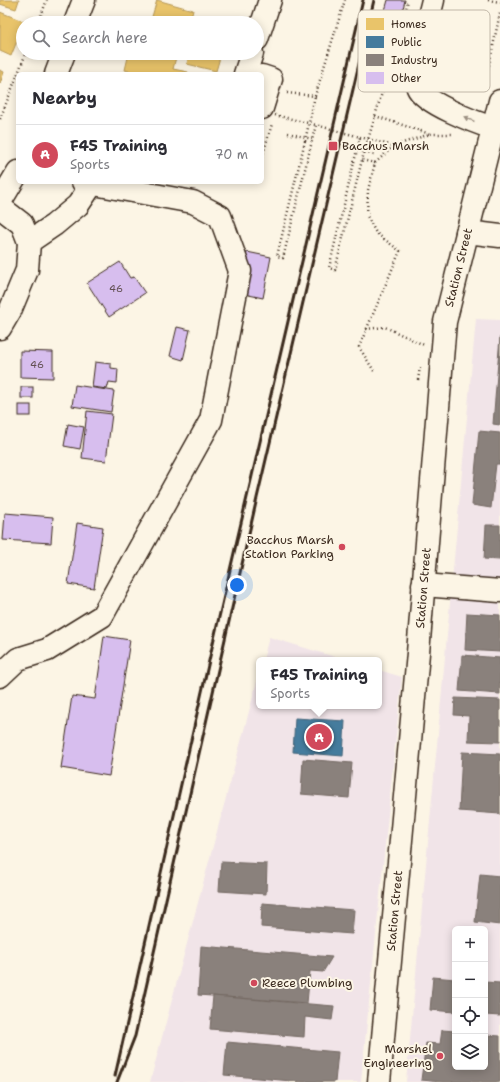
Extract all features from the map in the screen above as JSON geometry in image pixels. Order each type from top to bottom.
[{"type":"street","points":[[78,16],[84,0]]},
{"type":"street","points":[[264,18],[270,0]]},
{"type":"street","points":[[431,10],[433,0]]},
{"type":"street","points":[[57,72],[61,60]]},
{"type":"street","points":[[264,76],[271,79],[268,112]]},
{"type":"street","points":[[421,92],[430,101],[477,123],[493,128]]},
{"type":"street","name":"Station Street","points":[[379,1082],[423,585],[444,322],[500,101]]},
{"type":"street","points":[[0,202],[10,178]]},
{"type":"street","points":[[28,242],[54,225],[78,205],[87,184]]},
{"type":"street","points":[[0,676],[18,659],[46,650],[102,616],[210,420],[240,271],[220,216],[194,202],[93,184]]},
{"type":"street","points":[[0,207],[22,224],[28,242],[28,270],[10,311],[0,328]]},
{"type":"street","points":[[467,232],[500,236]]},
{"type":"street","points":[[423,585],[500,591]]},
{"type":"path","points":[[40,16],[46,0]]},
{"type":"path","points":[[316,125],[283,258],[277,256],[315,96],[345,0]]},
{"type":"path","points":[[406,10],[408,0]]},
{"type":"path","points":[[488,0],[500,2]]},
{"type":"path","points":[[19,72],[23,60]]},
{"type":"path","points":[[0,119],[16,78]]},
{"type":"path","points":[[282,92],[315,96]]},
{"type":"path","points":[[360,137],[329,268],[335,270],[362,160],[382,92]]},
{"type":"path","points":[[264,142],[268,112],[394,146]]},
{"type":"path","points":[[375,116],[430,134],[458,134]]},
{"type":"path","points":[[288,133],[312,139]]},
{"type":"path","points":[[374,370],[359,347],[400,251],[376,233],[367,216],[368,190],[375,163],[394,146],[430,134]]},
{"type":"path","points":[[357,150],[376,155]]},
{"type":"path","points":[[362,160],[375,163]]},
{"type":"path","points":[[366,329],[385,327],[425,346]]},
{"type":"shaded area","points":[[476,319],[500,320],[500,1082],[406,1082]]},
{"type":"shaded area","points":[[269,637],[335,657],[264,657]]},
{"type":"shaded area","points":[[382,671],[402,677],[361,1082],[150,1082],[256,685],[256,709],[382,709]]},
{"type":"building: Homes","points":[[0,0],[19,0],[16,9],[0,4]]},
{"type":"building: Homes","points":[[157,0],[193,10],[192,16],[152,16]]},
{"type":"building: Homes","points":[[0,12],[16,18],[16,44],[11,56],[0,51]]},
{"type":"building: Homes","points":[[127,60],[175,60],[173,69],[188,72],[133,72],[125,70]]},
{"type":"building: Homes","points":[[188,60],[219,60],[216,71],[187,64]]},
{"type":"building: Homes","points":[[0,70],[4,72],[0,84]]},
{"type":"building: Public","points":[[295,718],[345,721],[343,756],[293,752]]},
{"type":"building: Industry","points":[[500,337],[500,425],[493,424]]},
{"type":"building: Industry","points":[[479,431],[500,433],[500,464],[496,464],[491,508],[472,505]]},
{"type":"building: Industry","points":[[486,525],[500,525],[500,560],[484,559]]},
{"type":"building: Industry","points":[[467,613],[500,615],[500,652],[465,650]]},
{"type":"building: Industry","points":[[462,655],[500,658],[500,694],[459,691]]},
{"type":"building: Industry","points":[[455,698],[500,700],[500,742],[468,741],[469,716],[454,715]]},
{"type":"building: Industry","points":[[462,752],[500,754],[500,814],[459,811]]},
{"type":"building: Industry","points":[[303,759],[352,763],[349,798],[301,794]]},
{"type":"building: Industry","points":[[221,862],[267,864],[266,894],[219,891]]},
{"type":"building: Industry","points":[[480,874],[500,876],[500,925],[475,922]]},
{"type":"building: Industry","points":[[262,903],[354,910],[352,934],[261,927]]},
{"type":"building: Industry","name":"Reece Plumbing","points":[[201,946],[332,957],[323,972],[310,971],[307,1003],[198,995]]},
{"type":"building: Industry","points":[[433,977],[452,979],[452,1012],[430,1010]]},
{"type":"building: Industry","points":[[488,982],[500,983],[500,1016],[488,1015]]},
{"type":"building: Industry","points":[[213,996],[334,1006],[332,1020],[305,1017],[304,1037],[210,1029]]},
{"type":"building: Industry","name":"Marshel Engineering","points":[[442,1030],[452,1031],[452,1070],[488,1070],[488,1035],[500,1036],[500,1082],[443,1082],[421,1080],[426,1043],[440,1044]]},
{"type":"building: Industry","points":[[227,1042],[338,1052],[335,1082],[303,1082],[224,1075]]},
{"type":"building: Other","points":[[388,0],[405,0],[403,10],[385,10]]},
{"type":"building: Other","points":[[247,252],[271,257],[263,298],[239,293]]},
{"type":"building: Other","points":[[120,262],[130,278],[134,277],[145,293],[109,317],[87,283]]},
{"type":"building: Other","points":[[177,327],[190,330],[183,360],[170,356]]},
{"type":"building: Other","points":[[20,351],[53,352],[53,378],[20,377]]},
{"type":"building: Other","points":[[95,362],[111,364],[111,368],[118,369],[117,383],[109,382],[107,389],[92,387]]},
{"type":"building: Other","points":[[75,385],[114,391],[111,412],[72,406]]},
{"type":"building: Other","points":[[21,387],[33,387],[33,398],[21,398]]},
{"type":"building: Other","points":[[19,405],[31,405],[31,416],[19,416]]},
{"type":"building: Other","points":[[87,411],[112,414],[106,461],[82,458]]},
{"type":"building: Other","points":[[68,424],[84,427],[80,449],[64,446]]},
{"type":"building: Other","points":[[5,513],[53,517],[51,543],[3,540]]},
{"type":"building: Other","points":[[77,523],[103,527],[94,588],[68,584]]},
{"type":"building: Other","points":[[104,636],[130,640],[109,776],[61,768],[72,696],[95,699]]},
{"type":"railway","points":[[361,10],[363,0]]},
{"type":"railway","points":[[372,10],[374,0]]},
{"type":"railway","points":[[115,1076],[213,643],[358,21]]},
{"type":"railway","points":[[117,1082],[135,1036],[257,498],[358,68]]},
{"type":"place","name":"Bacchus Marsh","points":[[333,146]]},
{"type":"place","name":"Bacchus Marsh Station Parking","points":[[342,547]]},
{"type":"place","name":"F45 Training","points":[[319,737]]},
{"type":"place","name":"Reece Plumbing","points":[[254,983]]},
{"type":"place","name":"Marshel Engineering","points":[[440,1056]]}]
